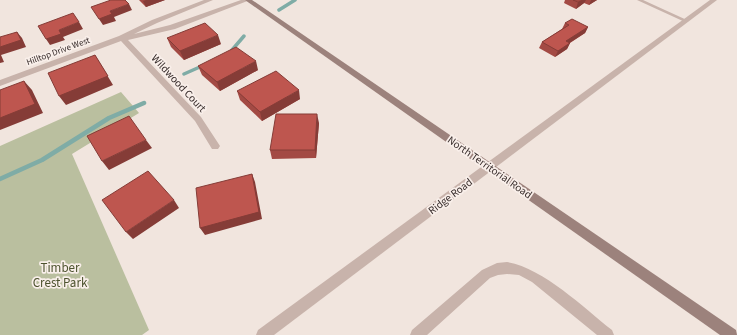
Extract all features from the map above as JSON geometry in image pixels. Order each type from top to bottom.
[{"type":"main road","name":"North Territorial Road","points":[[248,0],[731,335]]},
{"type":"street","name":"Hilltop Drive West","points":[[0,83],[122,38],[139,27],[157,19],[210,0]]},
{"type":"street","name":"Hilltop Drive West","points":[[122,38],[146,35],[170,28],[248,0]]},
{"type":"street","name":"Ridge Road","points":[[263,335],[714,0]]},
{"type":"street","name":"Wildwood Court","points":[[122,38],[198,119],[215,146]]},
{"type":"street","points":[[417,335],[486,274],[497,269],[507,268],[520,270],[536,278],[608,335]]},
{"type":"lane","points":[[639,0],[687,21]]},
{"type":"green space","name":"Timber Crest Park","points":[[121,92],[139,113],[72,154],[149,330],[142,335],[0,335],[0,146]]},
{"type":"building","points":[[111,0],[125,0],[129,4],[110,11],[112,14],[99,19],[91,7]]},
{"type":"building","points":[[73,13],[79,22],[59,30],[61,34],[46,39],[38,26]]},
{"type":"building","points":[[572,19],[588,27],[566,41],[570,43],[558,51],[542,42],[569,25],[565,23]]},
{"type":"building","points":[[205,23],[218,35],[180,51],[167,38]]},
{"type":"building","points":[[17,32],[21,40],[0,47],[0,37]]},
{"type":"building","points":[[236,47],[256,61],[217,82],[198,66]]},
{"type":"building","points":[[95,55],[108,76],[59,96],[48,73]]},
{"type":"building","points":[[276,71],[299,90],[260,112],[237,91]]},
{"type":"building","points":[[24,81],[35,104],[0,118],[0,90]]},
{"type":"building","points":[[276,114],[317,114],[315,150],[270,150]]},
{"type":"building","points":[[129,116],[146,140],[102,161],[87,136]]},
{"type":"building","points":[[148,171],[174,200],[126,232],[102,200]]},
{"type":"building","points":[[252,174],[259,212],[200,228],[196,188]]},
{"type":"waterway","points":[[279,10],[295,0]]},
{"type":"waterway","points":[[232,50],[244,36]]},
{"type":"waterway","points":[[184,74],[202,66]]},
{"type":"waterway","points":[[0,179],[42,160],[109,118],[144,103]]}]
